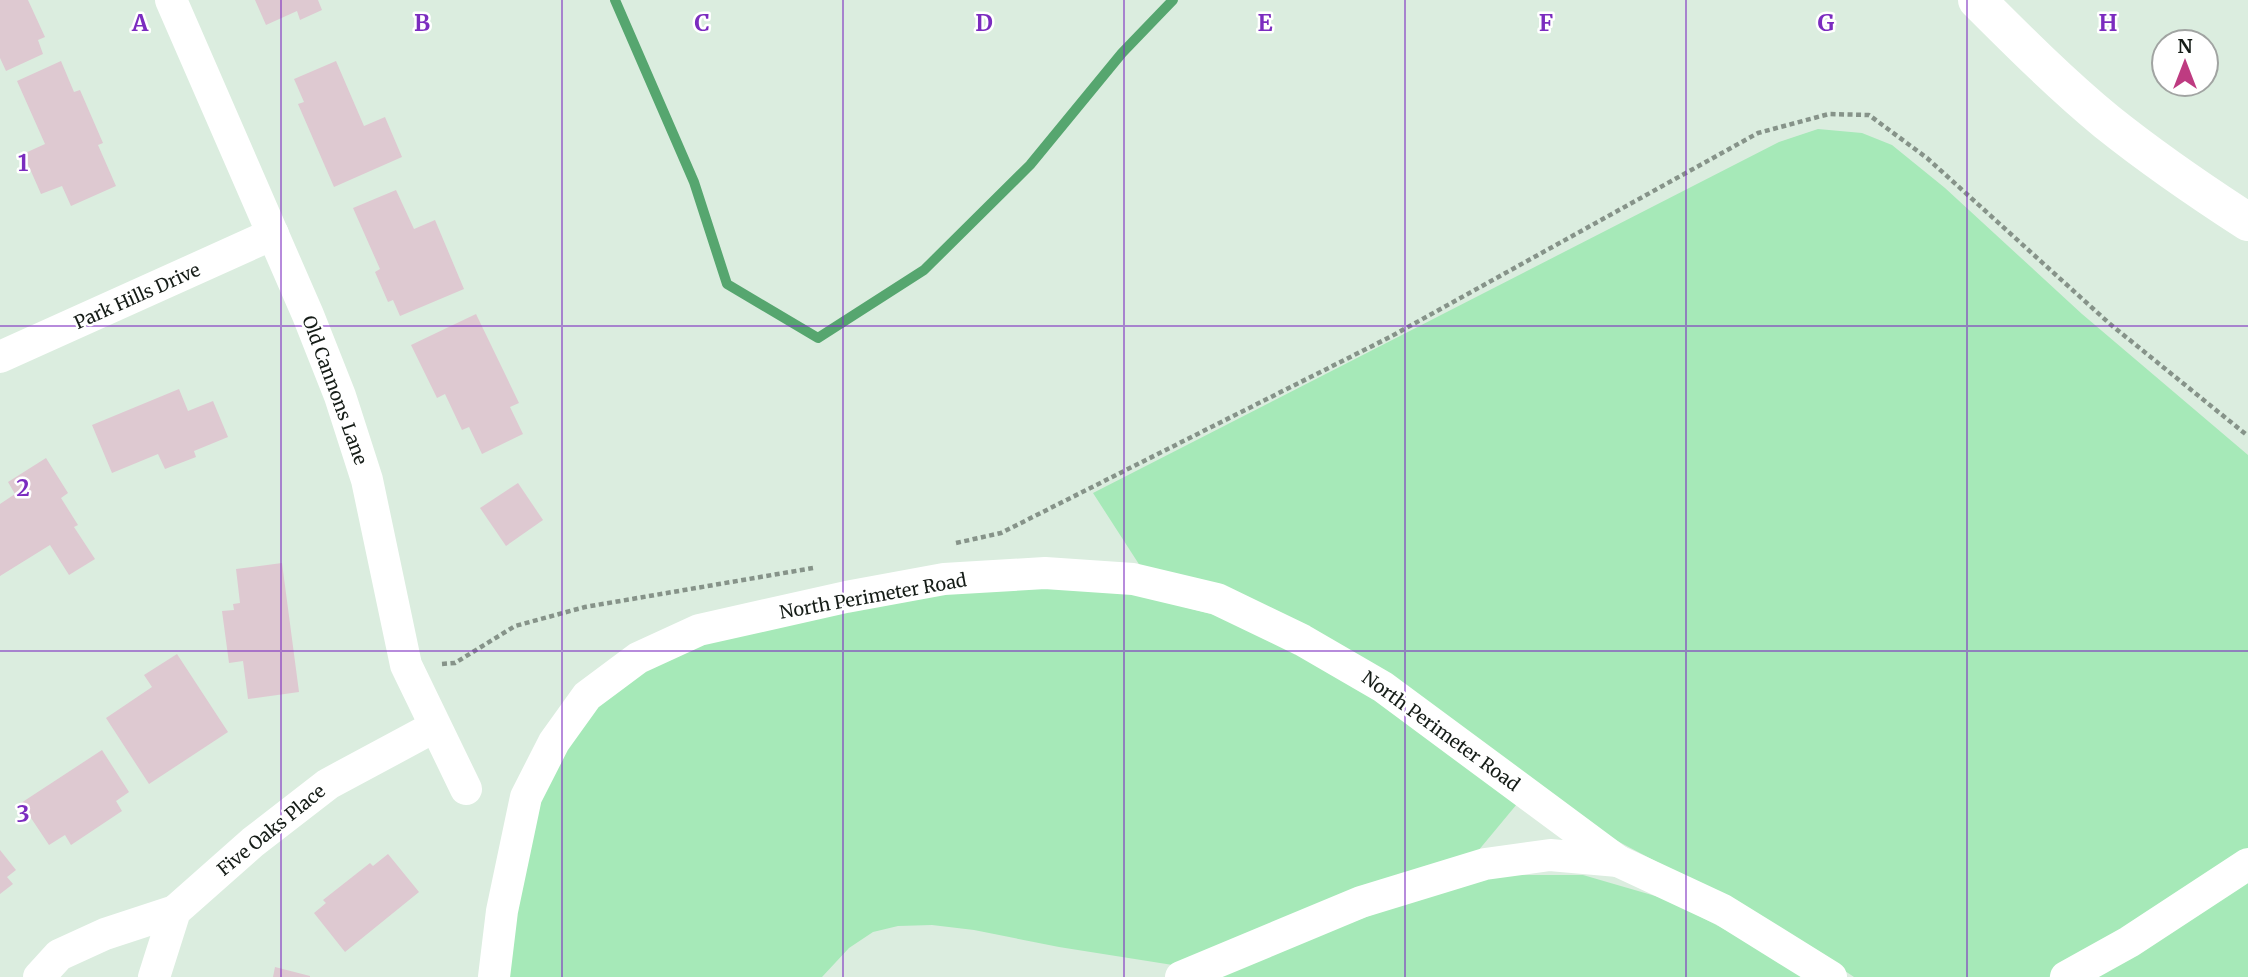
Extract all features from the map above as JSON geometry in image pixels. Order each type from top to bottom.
[{"type":"highway","points":[[1977,0],[2062,83],[2108,122],[2189,183],[2248,222]]},
{"type":"street","name":"Old Cannons Lane","points":[[171,0],[308,315],[340,396],[363,468],[406,665],[466,789]]},
{"type":"street","name":"Park Hills Drive","points":[[0,357],[273,234]]},
{"type":"street","name":"North Perimeter Road","points":[[494,977],[502,911],[526,797],[554,742],[587,696],[638,657],[699,630],[846,597],[944,579],[1045,573],[1132,579],[1217,599],[1303,640],[1384,687],[1618,861],[1723,910],[1831,977]]},
{"type":"street","name":"Five Oaks Place","points":[[175,911],[253,842],[328,783],[434,727]]},
{"type":"street","points":[[1181,977],[1361,902],[1485,863],[1550,855],[1618,861]]},
{"type":"street","points":[[2067,977],[2129,942],[2248,864]]},
{"type":"street","points":[[39,977],[59,955],[106,934],[175,911]]},
{"type":"street","points":[[154,977],[175,911]]},
{"type":"path","points":[[953,544],[1001,533],[1390,337],[1758,133],[1829,114],[1869,115],[1927,158],[2110,324],[2248,436]]},
{"type":"path","points":[[406,665],[454,663],[514,626],[585,607],[817,568]]},
{"type":"green space","points":[[1818,129],[1862,133],[1892,145],[1945,188],[2082,314],[2248,455],[2248,854],[2049,977],[1854,977],[1776,925],[1606,835],[1503,763],[1144,572],[1093,493],[1779,142]]},
{"type":"green space","points":[[1101,585],[1245,623],[1371,689],[1517,804],[1473,857],[1179,966],[932,925],[898,926],[873,932],[849,948],[822,977],[501,977],[538,792],[608,691],[704,640],[907,594]]},
{"type":"green space","points":[[1498,875],[1583,875],[1669,900],[1760,948],[1803,977],[1204,977],[1439,890]]},
{"type":"green space","points":[[2248,879],[2248,977],[2088,977]]},
{"type":"building","points":[[0,0],[28,0],[45,37],[38,40],[43,54],[6,71],[0,58]]},
{"type":"building","points":[[255,0],[318,0],[322,10],[300,20],[297,11],[266,25]]},
{"type":"building","points":[[61,61],[74,92],[80,90],[103,143],[98,145],[116,186],[71,206],[62,186],[41,194],[23,154],[45,144],[17,81]]},
{"type":"building","points":[[336,61],[364,126],[385,117],[402,157],[334,187],[298,104],[304,102],[294,79]]},
{"type":"building","points":[[396,190],[414,229],[435,220],[464,289],[400,316],[393,300],[388,302],[375,272],[380,269],[353,208]]},
{"type":"building","points":[[476,314],[519,403],[510,407],[523,434],[482,454],[469,427],[462,430],[445,394],[437,398],[411,345]]},
{"type":"building","points":[[179,389],[188,411],[213,401],[228,437],[194,451],[196,457],[165,469],[158,454],[112,473],[92,425]]},
{"type":"building","points":[[46,458],[68,493],[61,498],[78,525],[74,527],[95,559],[69,575],[50,545],[0,576],[0,504],[15,494],[8,482]]},
{"type":"building","points":[[518,483],[543,520],[506,546],[480,508]]},
{"type":"building","points":[[282,563],[299,692],[248,699],[243,661],[229,663],[222,611],[234,610],[233,604],[240,603],[236,569]]},
{"type":"building","points":[[177,654],[228,732],[149,784],[106,718],[152,687],[144,675]]},
{"type":"building","points":[[102,750],[129,792],[116,801],[122,811],[71,845],[65,835],[49,845],[21,803]]},
{"type":"building","points":[[0,850],[16,870],[7,877],[13,884],[0,894]]},
{"type":"building","points":[[388,854],[419,892],[345,952],[314,913],[326,903],[323,900],[370,863],[373,866]]},
{"type":"building","points":[[275,967],[310,976],[310,977],[273,977]]},
{"type":"waterway","points":[[615,0],[694,182],[727,284],[818,338],[924,270],[1030,165],[1122,53],[1173,0]]}]
